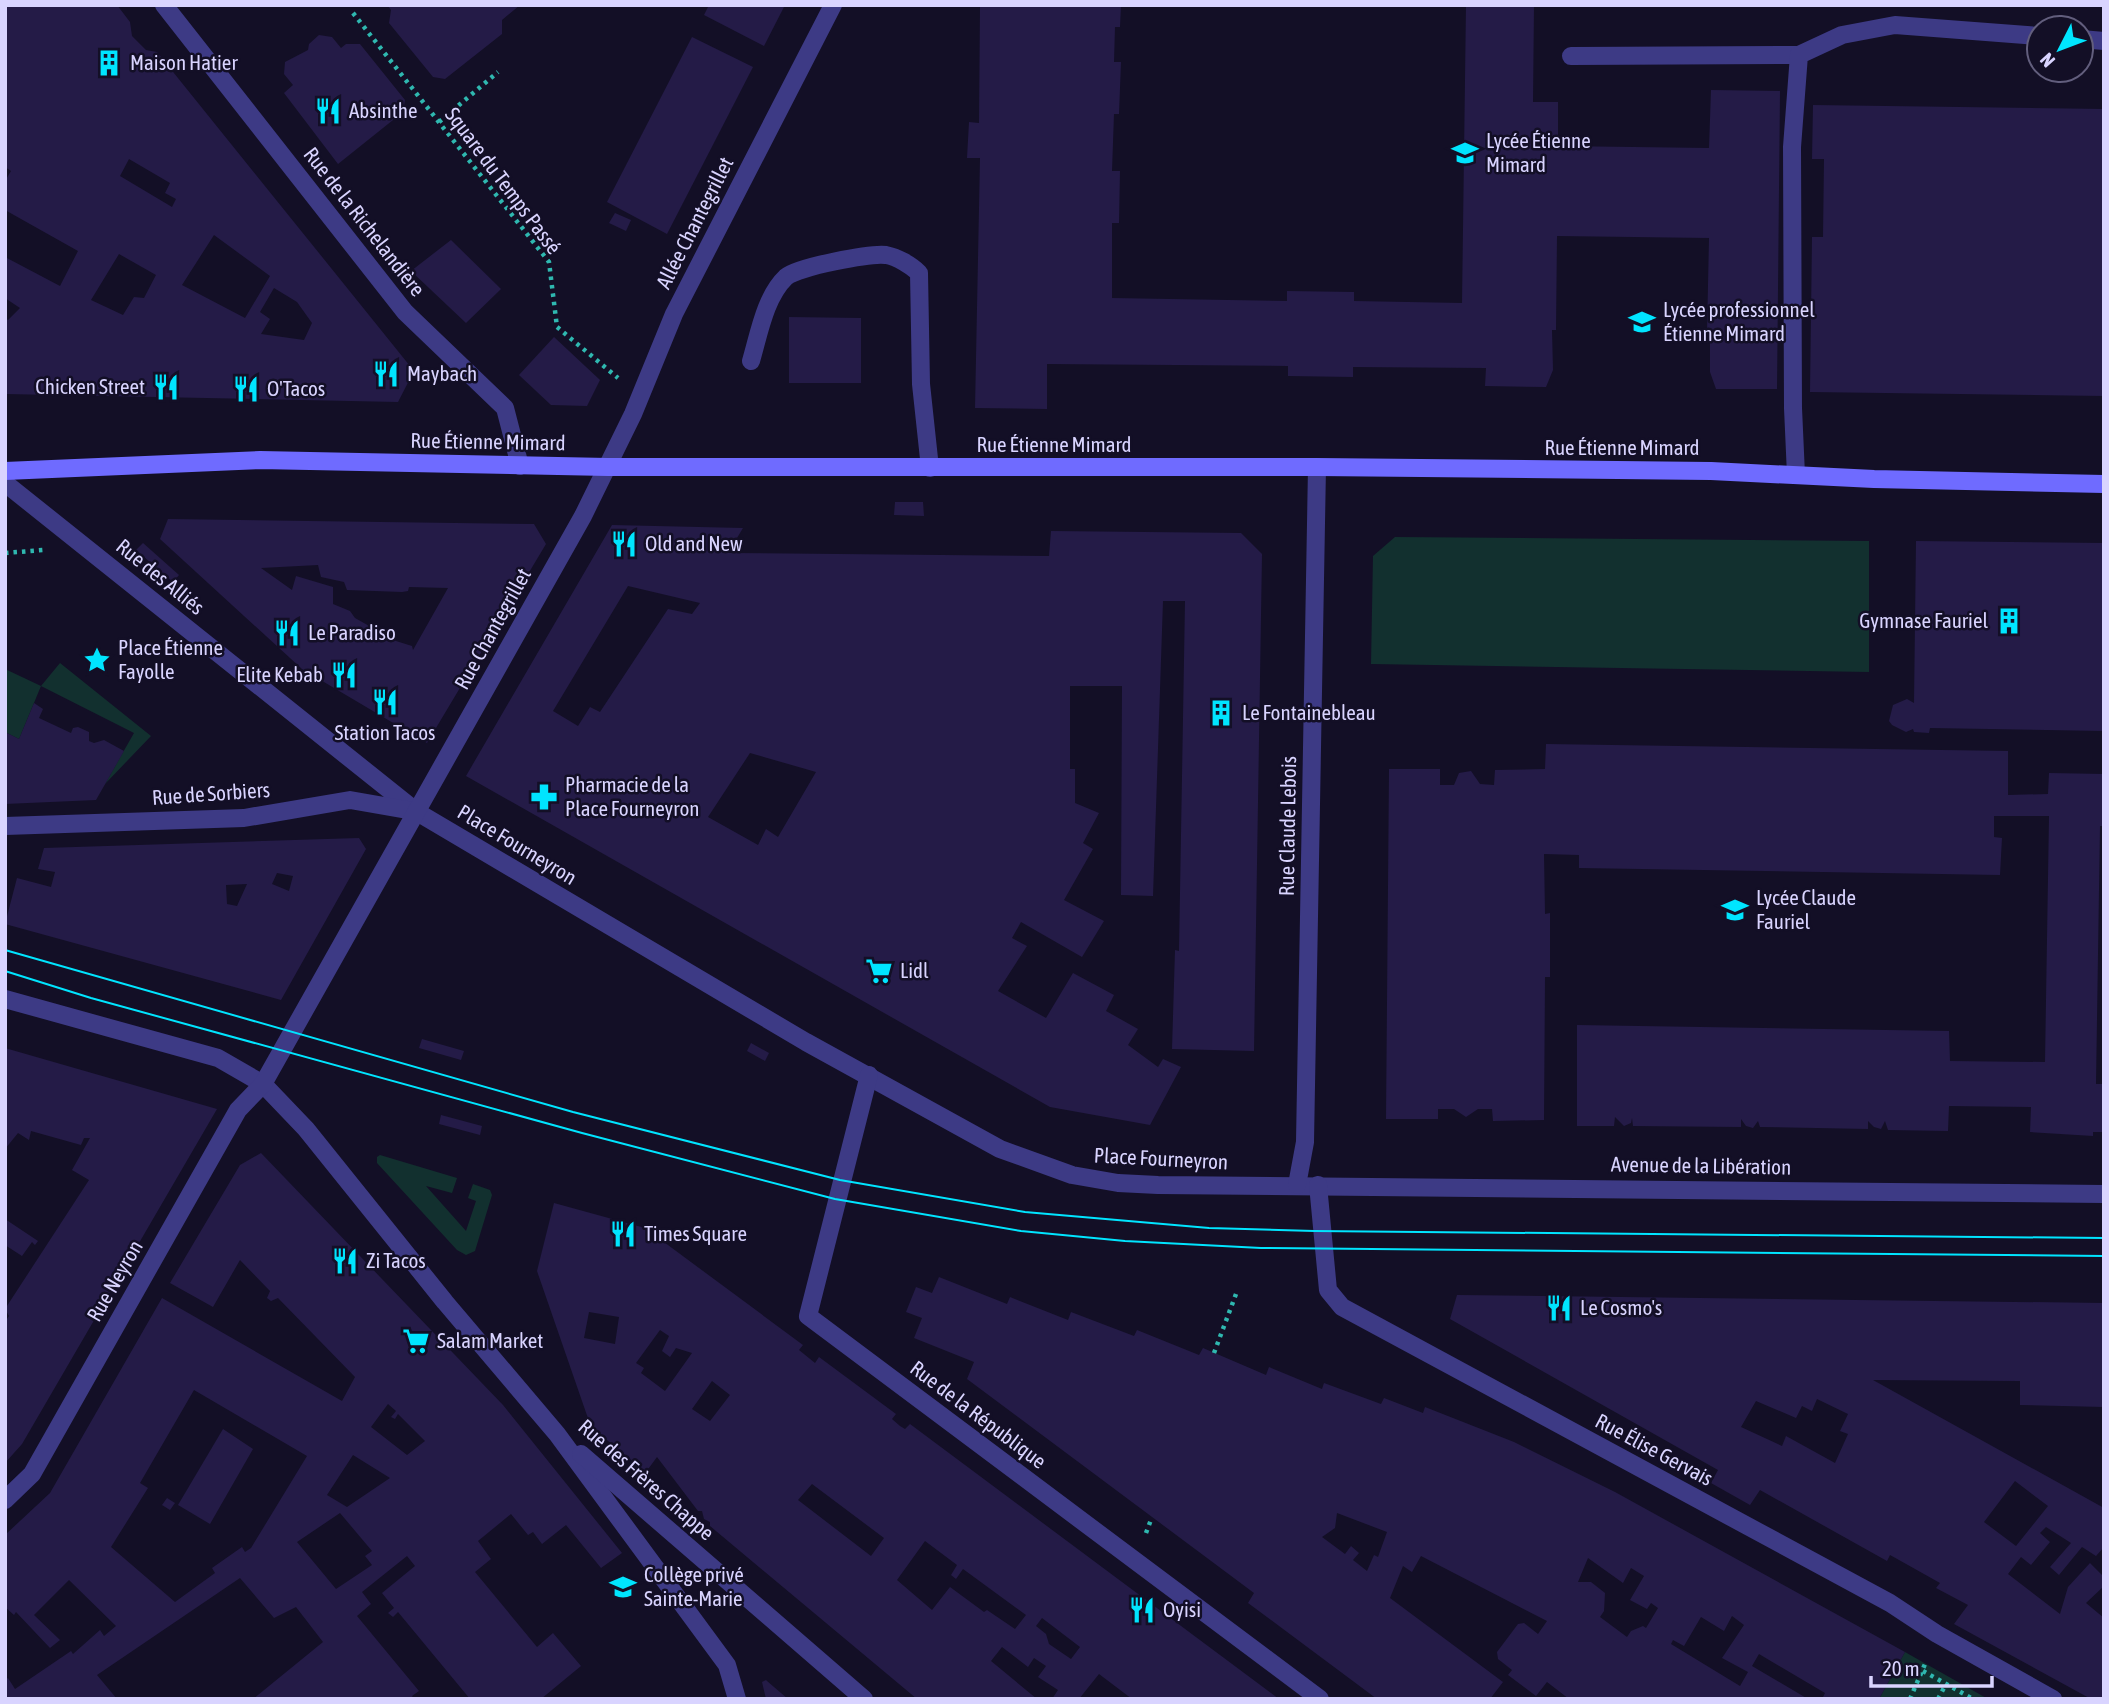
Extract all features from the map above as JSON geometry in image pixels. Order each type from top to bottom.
[{"type":"main road","name":"Rue Étienne Mimard","points":[[5,471],[260,460],[608,467],[1317,467],[1711,471],[2104,484]]},
{"type":"street","name":"Rue de la Richelandière","points":[[164,5],[405,312],[505,408],[520,466]]},
{"type":"street","name":"Allée Chantegrillet","points":[[608,467],[674,314],[833,5]]},
{"type":"street","points":[[1571,56],[1799,55],[1842,35],[1895,25],[2025,35]]},
{"type":"street","points":[[1796,475],[1793,408],[1792,147],[1799,55]]},
{"type":"street","points":[[751,361],[765,313],[788,275],[802,267],[885,255],[912,266],[919,273],[921,384],[930,468]]},
{"type":"street","name":"Rue Chantegrillet","points":[[417,812],[608,467]]},
{"type":"street","name":"Rue Claude Lebois","points":[[1297,1185],[1305,1142],[1317,467]]},
{"type":"street","name":"Rue des Alliés","points":[[5,483],[417,812]]},
{"type":"street","name":"Rue de Sorbiers","points":[[5,826],[244,818],[350,800],[417,812]]},
{"type":"street","points":[[263,1084],[417,812]]},
{"type":"street","name":"Place Fourneyron","points":[[417,812],[806,1042],[1000,1149],[1072,1175],[1131,1184],[1297,1185]]},
{"type":"street","points":[[5,999],[218,1058],[263,1084],[306,1129],[445,1302],[557,1434],[727,1665],[737,1699]]},
{"type":"street","name":"Rue de la République","points":[[869,1075],[808,1316],[1320,1699]]},
{"type":"street","name":"Rue Neyron","points":[[5,1500],[32,1474],[238,1110],[263,1084]]},
{"type":"street","name":"Avenue de la Libération","points":[[1297,1185],[2104,1194]]},
{"type":"street","name":"Rue Élise Gervais","points":[[1318,1185],[1328,1290],[1342,1307],[1890,1604],[1937,1634],[2053,1699]]},
{"type":"street","name":"Rue des Frères Chappe","points":[[557,1434],[864,1699]]},
{"type":"path","name":"Square du Temps Passé","points":[[353,13],[549,262],[557,327],[640,397]]},
{"type":"path","points":[[439,122],[498,72]]},
{"type":"path","points":[[1214,1353],[1236,1294]]},
{"type":"path","points":[[1910,1699],[1926,1664]]},
{"type":"path","points":[[1923,1671],[1973,1699]]},
{"type":"path","points":[[1938,1699],[1946,1684]]},
{"type":"green space","points":[[1395,537],[1869,541],[1869,672],[1371,664],[1373,556]]},
{"type":"green space","points":[[60,663],[151,736],[105,784],[134,733],[41,686]]},
{"type":"green space","points":[[5,669],[41,686],[19,739],[5,732]]},
{"type":"green space","points":[[380,1155],[457,1178],[452,1193],[426,1186],[466,1231],[476,1201],[468,1198],[473,1184],[490,1190],[492,1195],[475,1251],[466,1255],[457,1250],[377,1163],[377,1157]]},
{"type":"green space","points":[[1905,1652],[1912,1656],[1988,1699],[1879,1699]]},
{"type":"building","points":[[5,5],[117,5],[130,22],[132,36],[146,50],[157,52],[414,371],[398,402],[5,394],[5,318],[8,320],[20,308],[5,298],[5,257],[60,286],[78,251],[5,210],[5,181],[11,171],[5,167]],"holes":[[[129,159],[170,183],[165,193],[176,199],[172,207],[120,176]],[[214,235],[270,276],[245,318],[182,285]],[[119,254],[156,275],[144,298],[134,297],[123,315],[91,300]],[[274,288],[297,302],[312,323],[304,340],[261,334],[270,319],[260,312]]]},
{"type":"building","points":[[387,5],[520,5],[502,20],[502,34],[445,79],[433,77],[389,23],[391,10]]},
{"type":"building","points":[[709,5],[785,5],[764,46],[704,15]]},
{"type":"building","points":[[980,5],[1121,5],[1120,27],[1115,27],[1114,62],[1121,62],[1119,114],[1114,114],[1112,171],[1120,171],[1119,223],[1112,223],[1112,298],[1287,301],[1287,291],[1354,292],[1354,301],[1462,303],[1466,5],[1534,5],[1533,102],[1558,102],[1558,146],[1709,148],[1711,90],[1780,91],[1777,389],[1716,389],[1710,372],[1710,332],[1707,332],[1709,238],[1557,236],[1556,330],[1552,330],[1553,370],[1546,387],[1485,386],[1486,368],[1353,367],[1353,377],[1288,376],[1288,366],[1047,364],[1047,409],[975,408],[980,158],[967,158],[969,122],[979,123]]},
{"type":"building","points":[[319,35],[332,37],[341,48],[346,44],[360,44],[405,100],[403,112],[338,164],[284,93],[293,85],[284,74],[285,62],[308,50],[309,44]]},
{"type":"building","points":[[692,37],[753,67],[667,234],[607,202]]},
{"type":"building","points":[[1813,105],[2104,109],[2104,396],[1810,392],[1812,237],[1823,237],[1824,159],[1812,159]]},
{"type":"building","points":[[615,213],[631,220],[626,231],[609,223]]},
{"type":"building","points":[[451,240],[501,289],[466,323],[411,271]]},
{"type":"building","points":[[789,317],[861,318],[861,383],[789,383]]},
{"type":"building","points":[[554,337],[600,380],[587,406],[551,405],[519,375]]},
{"type":"building","points":[[895,502],[923,502],[924,516],[894,515]]},
{"type":"building","points":[[168,519],[534,524],[546,544],[427,743],[302,669],[160,539]],"holes":[[[318,565],[321,577],[344,582],[347,590],[402,592],[408,591],[409,587],[448,588],[413,650],[412,646],[396,641],[355,618],[350,611],[333,604],[333,587],[296,576],[292,590],[261,568]]]},
{"type":"building","points":[[612,525],[743,528],[728,553],[1049,556],[1051,531],[1241,533],[1262,554],[1254,1051],[1172,1049],[1175,950],[1179,951],[1185,601],[1163,601],[1153,896],[1121,895],[1122,686],[1070,686],[1070,769],[1075,769],[1075,803],[1099,813],[1083,843],[1093,849],[1064,900],[1104,921],[1082,957],[1021,922],[1012,938],[1027,946],[998,991],[1046,1018],[1073,973],[1114,995],[1106,1011],[1138,1029],[1128,1045],[1158,1067],[1163,1059],[1181,1067],[1150,1125],[1050,1107],[466,776]],"holes":[[[628,586],[700,603],[692,614],[668,609],[600,712],[590,707],[578,726],[553,711]],[[750,753],[816,772],[778,837],[766,829],[758,845],[708,817]]]},
{"type":"building","name":"Gymnase Fauriel","points":[[1916,541],[2104,543],[2104,731],[1930,728],[1929,733],[1914,732],[1913,729],[1906,732],[1892,725],[1889,721],[1893,705],[1907,699],[1914,703]]},
{"type":"building","points":[[143,543],[179,575],[173,582],[136,550]]},
{"type":"building","points":[[34,703],[43,709],[39,718],[71,733],[73,728],[78,727],[89,732],[89,741],[94,743],[104,740],[124,751],[96,800],[5,804],[5,732],[19,739]]},
{"type":"building","points":[[1546,744],[2008,751],[2008,795],[2048,794],[2049,773],[2104,774],[2104,826],[2100,826],[2096,1084],[2104,1084],[2104,1132],[2093,1132],[2093,1136],[2030,1132],[2031,1107],[1949,1106],[1948,1131],[1888,1130],[1885,1121],[1881,1129],[1868,1121],[1868,1129],[1760,1127],[1758,1121],[1753,1128],[1746,1126],[1741,1119],[1741,1127],[1633,1126],[1632,1118],[1631,1123],[1624,1126],[1615,1117],[1614,1126],[1577,1126],[1577,1025],[1949,1031],[1950,1061],[2045,1062],[2049,816],[1994,816],[1994,837],[2002,838],[2000,875],[1579,868],[1579,855],[1544,854],[1545,914],[1550,913],[1550,977],[1545,977],[1544,1120],[1493,1121],[1492,1109],[1478,1109],[1466,1117],[1454,1109],[1438,1109],[1438,1119],[1386,1119],[1389,769],[1440,769],[1440,785],[1454,785],[1459,773],[1471,771],[1480,784],[1494,785],[1495,770],[1545,769]]},
{"type":"building","points":[[359,838],[366,849],[281,1000],[5,924],[17,878],[51,887],[55,872],[38,869],[44,848]],"holes":[[[277,873],[293,876],[289,891],[272,884]],[[247,884],[237,906],[227,904],[226,885]]]},
{"type":"building","points":[[422,1039],[464,1051],[461,1060],[419,1048]]},
{"type":"building","points":[[751,1043],[769,1053],[765,1061],[747,1051]]},
{"type":"building","points":[[5,1048],[217,1109],[22,1444],[5,1463],[5,1322],[9,1316],[5,1309],[89,1180],[72,1170],[90,1138],[84,1138],[81,1145],[31,1131],[29,1140],[18,1133],[5,1149]]},
{"type":"building","points":[[441,1115],[482,1126],[480,1135],[439,1124]]},
{"type":"building","points":[[261,1153],[503,1405],[622,1553],[601,1568],[566,1525],[542,1544],[533,1532],[528,1535],[511,1514],[478,1541],[491,1559],[475,1572],[537,1647],[553,1633],[581,1666],[541,1699],[470,1699],[398,1612],[393,1617],[388,1613],[394,1608],[382,1593],[415,1566],[407,1556],[362,1592],[371,1604],[357,1616],[419,1691],[412,1696],[414,1699],[253,1699],[323,1642],[296,1607],[274,1618],[240,1578],[97,1675],[117,1699],[5,1699],[5,1680],[8,1678],[15,1689],[71,1651],[73,1654],[100,1630],[104,1636],[116,1626],[69,1580],[34,1615],[60,1640],[50,1648],[16,1612],[14,1615],[5,1607],[5,1535],[50,1493],[162,1298],[342,1401],[355,1377],[278,1298],[271,1301],[267,1298],[270,1291],[240,1260],[213,1307],[170,1283],[240,1165]],"holes":[[[194,1390],[307,1456],[251,1548],[245,1552],[242,1547],[212,1568],[215,1573],[175,1602],[111,1547],[148,1488],[140,1483]],[[388,1404],[396,1411],[391,1417],[395,1419],[398,1414],[425,1441],[407,1455],[371,1427]],[[353,1455],[390,1478],[347,1507],[327,1495]],[[340,1513],[372,1551],[365,1556],[372,1565],[336,1589],[297,1542]]]},
{"type":"building","points":[[554,1203],[645,1228],[803,1345],[799,1350],[815,1363],[819,1357],[896,1414],[892,1419],[900,1426],[905,1429],[910,1424],[1279,1699],[1132,1699],[1099,1674],[1079,1699],[1052,1699],[1058,1690],[1038,1677],[1046,1666],[1034,1658],[1028,1667],[1002,1647],[991,1661],[1037,1699],[917,1699],[710,1526],[702,1511],[698,1511],[657,1457],[646,1472],[591,1427],[537,1271]],"holes":[[[589,1312],[619,1317],[615,1344],[584,1338]],[[660,1330],[669,1336],[662,1351],[670,1357],[676,1348],[692,1353],[665,1391],[641,1373],[644,1368],[636,1363]],[[712,1381],[730,1395],[710,1421],[692,1409]],[[812,1484],[884,1538],[871,1556],[798,1500]],[[925,1541],[957,1565],[951,1575],[956,1579],[963,1569],[1026,1615],[1015,1629],[987,1610],[984,1612],[950,1587],[932,1610],[897,1580]],[[1042,1618],[1080,1647],[1071,1659],[1049,1644],[1046,1634],[1036,1626]]]},
{"type":"building","points":[[5,1219],[38,1241],[35,1245],[32,1242],[22,1256],[5,1245]]},
{"type":"building","points":[[939,1277],[1007,1304],[1010,1297],[1068,1320],[1071,1312],[1134,1336],[1137,1330],[1199,1355],[1203,1348],[1266,1375],[1269,1367],[1322,1389],[1324,1383],[1381,1404],[1384,1398],[1423,1413],[1425,1407],[1514,1442],[1615,1492],[1905,1652],[1879,1699],[1822,1699],[1825,1693],[1759,1654],[1752,1666],[1808,1699],[1569,1699],[1547,1682],[1536,1696],[1508,1675],[1512,1670],[1498,1659],[1497,1652],[1518,1624],[1524,1623],[1538,1634],[1547,1621],[1421,1556],[1412,1572],[1403,1566],[1390,1598],[1503,1682],[1490,1699],[1377,1699],[1248,1603],[1254,1593],[967,1379],[974,1362],[914,1338],[922,1318],[906,1312],[916,1287],[932,1293]],"holes":[[[1337,1513],[1387,1532],[1378,1557],[1374,1555],[1367,1571],[1353,1560],[1359,1553],[1351,1546],[1345,1554],[1322,1537],[1335,1528]],[[1588,1558],[1623,1583],[1631,1568],[1644,1576],[1630,1600],[1647,1609],[1651,1603],[1658,1608],[1646,1628],[1643,1626],[1631,1631],[1627,1637],[1600,1617],[1604,1611],[1605,1593],[1591,1582],[1578,1582]],[[1732,1616],[1744,1625],[1722,1658],[1748,1672],[1740,1686],[1671,1644],[1673,1640],[1684,1646],[1701,1617],[1724,1631]]]},
{"type":"building","points":[[1457,1295],[2104,1303],[2104,1407],[2020,1405],[2020,1381],[1873,1380],[2104,1508],[2104,1547],[2096,1556],[2082,1547],[2059,1575],[2050,1567],[2071,1543],[2046,1527],[2040,1533],[2050,1542],[2031,1565],[2021,1557],[2008,1574],[2060,1614],[2068,1587],[2090,1563],[2104,1577],[2104,1586],[2086,1603],[2104,1618],[2104,1699],[2091,1699],[1954,1624],[1968,1605],[1936,1588],[1940,1583],[1890,1555],[1887,1561],[1760,1490],[1750,1505],[1711,1483],[1718,1470],[1450,1319]],"holes":[[[1817,1399],[1848,1414],[1840,1431],[1848,1434],[1835,1463],[1786,1436],[1782,1446],[1741,1427],[1756,1401],[1796,1418],[1802,1406],[1812,1411]],[[2015,1481],[2048,1506],[2016,1546],[1984,1522]]]},
{"type":"building","points":[[223,1429],[253,1449],[210,1524],[178,1505]]},
{"type":"building","points":[[167,1498],[175,1503],[170,1510],[162,1505]]},
{"type":"building","points":[[766,1680],[788,1699],[766,1699],[762,1682]]},
{"type":"tram line","points":[[5,950],[573,1112],[840,1180],[1025,1212],[1209,1228],[1314,1231],[2104,1238]]},
{"type":"tram line","points":[[5,971],[91,998],[582,1133],[835,1199],[1021,1231],[1125,1241],[1261,1248],[2104,1256]]},
{"type":"place","name":"Maison Hatier","points":[[109,63]]},
{"type":"place","name":"Absinthe","points":[[328,111]]},
{"type":"place","name":"Lycée Étienne Mimard","points":[[1465,153]]},
{"type":"place","name":"Lycée professionnel Étienne Mimard","points":[[1642,322]]},
{"type":"place","name":"Maybach","points":[[386,374]]},
{"type":"place","name":"Chicken Street","points":[[166,387]]},
{"type":"place","name":"O'Tacos","points":[[246,389]]},
{"type":"place","name":"Old and New","points":[[624,544]]},
{"type":"place","name":"Gymnase Fauriel","points":[[2009,621]]},
{"type":"place","name":"Le Paradiso","points":[[287,633]]},
{"type":"place","name":"Place Étienne Fayolle","points":[[97,660]]},
{"type":"place","name":"Elite Kebab","points":[[344,675]]},
{"type":"place","name":"Station Tacos","points":[[385,702]]},
{"type":"place","name":"Le Fontainebleau","points":[[1221,713]]},
{"type":"place","name":"Pharmacie de la Place Fourneyron","points":[[544,797]]},
{"type":"place","name":"Lycée Claude Fauriel","points":[[1735,910]]},
{"type":"place","name":"Lidl","points":[[879,971]]},
{"type":"place","name":"Times Square","points":[[623,1234]]},
{"type":"place","name":"Zi Tacos","points":[[345,1261]]},
{"type":"place","name":"Le Cosmo's","points":[[1559,1308]]},
{"type":"place","name":"Salam Market","points":[[416,1341]]},
{"type":"place","name":"Collège privé Sainte-Marie","points":[[623,1587]]},
{"type":"place","name":"Oyisi","points":[[1142,1610]]}]
